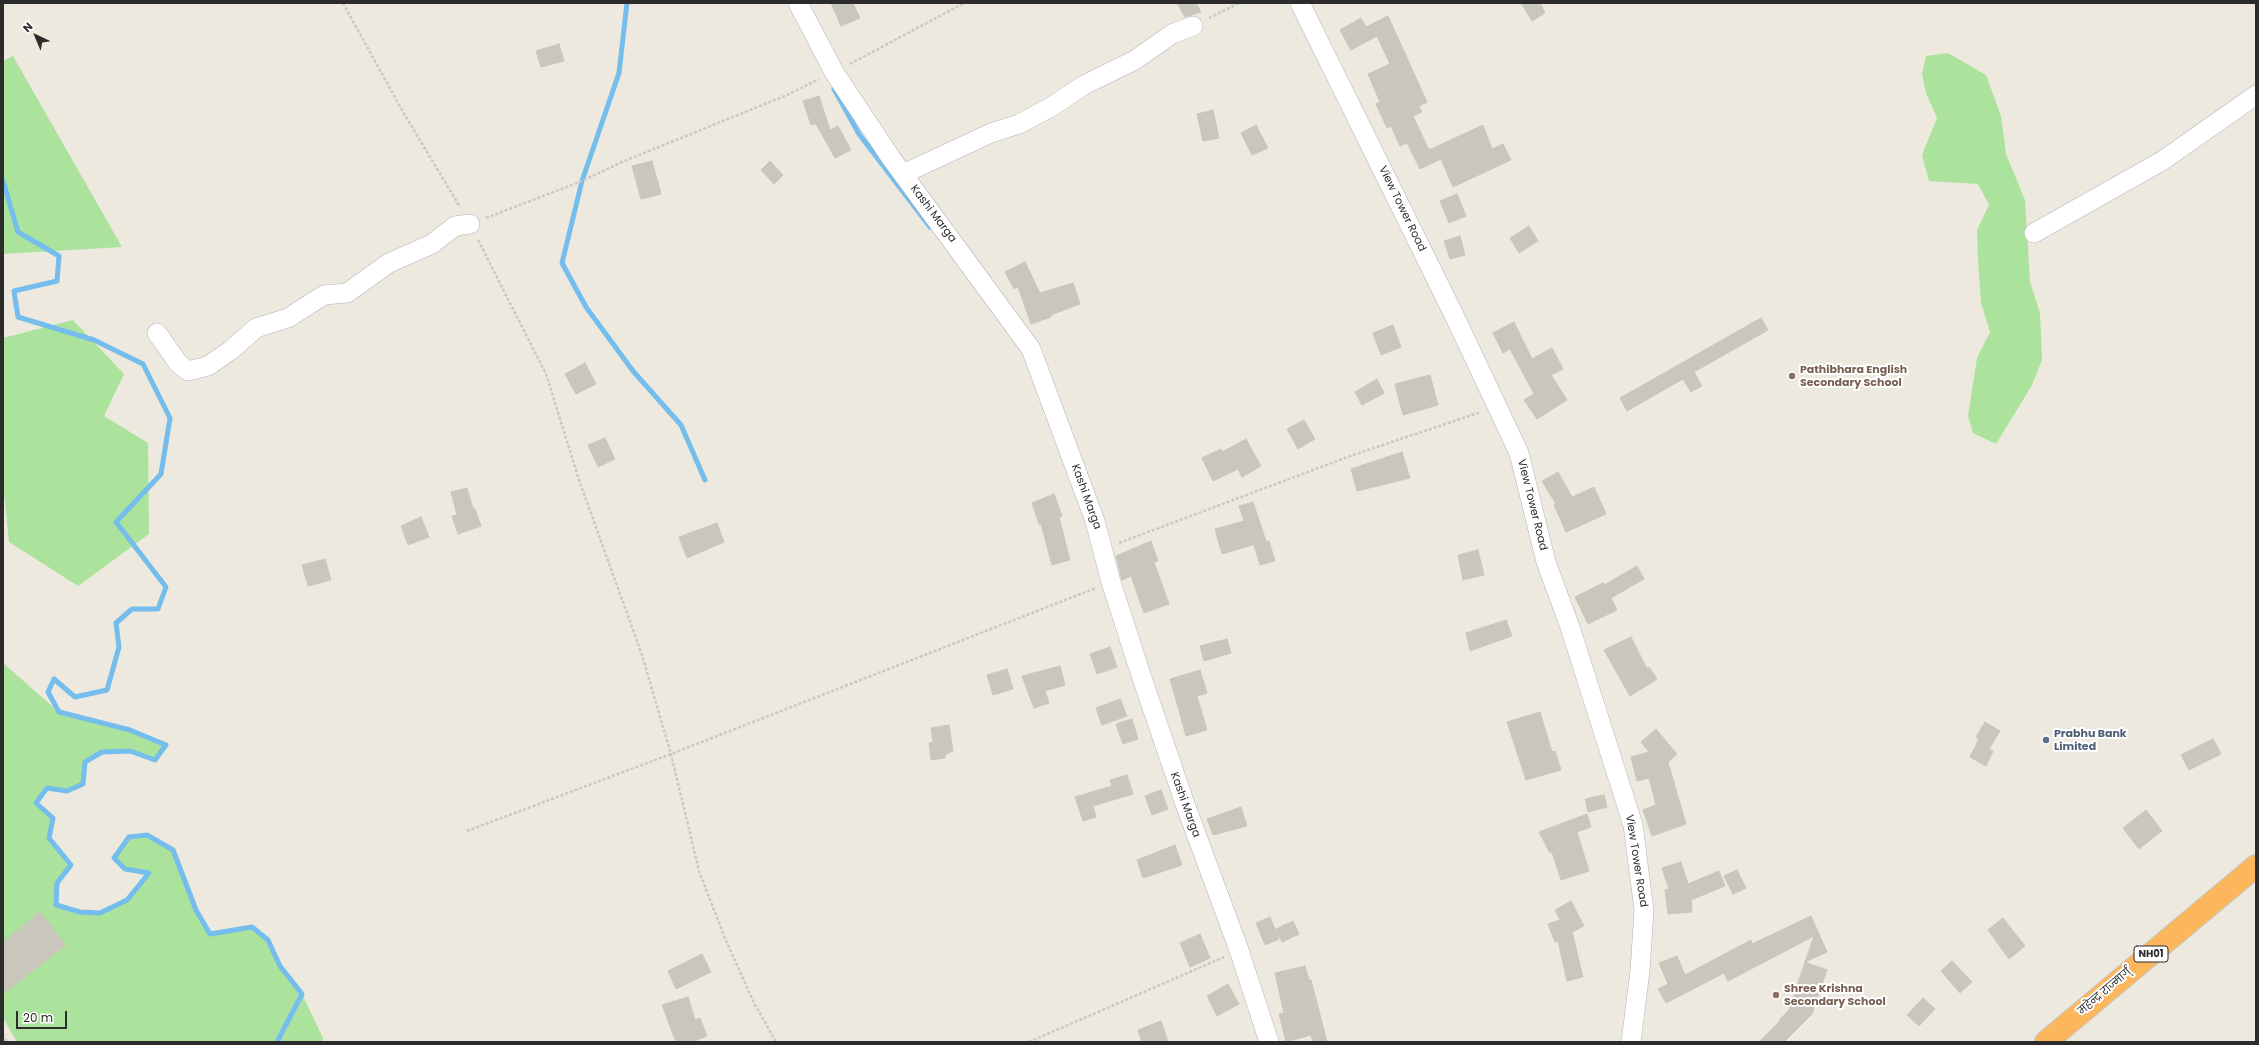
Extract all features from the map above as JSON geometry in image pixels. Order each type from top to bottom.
[{"type":"highway","name":"महेन्द्र राज्मार्ग्","points":[[2046,1042],[2256,866]]},
{"type":"street","name":"Kashi Marga","points":[[798,3],[834,72],[903,174],[1032,348],[1104,549],[1111,582],[1182,797],[1239,950],[1269,1042]]},
{"type":"street","name":"View Tower Road","points":[[1300,3],[1454,315],[1519,452],[1546,562],[1572,634],[1633,825],[1644,910],[1640,971],[1631,1042]]},
{"type":"street","points":[[903,174],[933,159],[959,150],[991,133],[1019,124],[1051,108],[1084,85],[1135,60],[1172,34],[1193,26]]},
{"type":"street","points":[[2034,232],[2162,161],[2256,95]]},
{"type":"street","points":[[157,333],[178,363],[188,371],[208,366],[231,350],[256,328],[288,318],[324,295],[346,293],[390,263],[432,244],[455,226],[470,224]]},
{"type":"path","points":[[343,3],[403,112],[470,224],[546,374],[579,480],[642,655],[671,754],[699,871],[724,936],[753,1000],[776,1042]]},
{"type":"path","points":[[470,224],[582,181],[622,162],[787,95],[834,72],[964,3]]},
{"type":"path","points":[[1193,26],[1239,3]]},
{"type":"path","points":[[1104,549],[1353,455],[1497,406]]},
{"type":"path","points":[[467,831],[671,754],[1111,582]]},
{"type":"path","points":[[1029,1042],[1239,950]]},
{"type":"path","points":[[3,1034],[7,1042]]},
{"type":"green space","points":[[1948,53],[1986,75],[2001,116],[2006,154],[2025,200],[2030,282],[2040,313],[2042,360],[2031,387],[1996,444],[1973,433],[1968,416],[1977,358],[1990,332],[1981,303],[1977,230],[1989,205],[1978,184],[1929,181],[1922,155],[1937,118],[1926,93],[1922,74],[1926,56]]},
{"type":"green space","points":[[13,56],[122,247],[3,254],[3,61]]},
{"type":"green space","points":[[73,320],[124,374],[104,416],[148,443],[149,534],[78,586],[9,542],[3,483],[3,338]]},
{"type":"green space","points":[[3,663],[59,712],[130,730],[166,745],[155,760],[130,751],[102,752],[85,762],[83,784],[67,791],[47,788],[36,803],[53,818],[49,838],[71,865],[57,883],[56,905],[80,912],[100,913],[127,900],[149,873],[125,869],[114,858],[129,837],[147,835],[173,850],[196,910],[210,934],[252,927],[268,940],[280,966],[302,994],[323,1038],[322,1042],[17,1042],[3,1018]]},
{"type":"building","points":[[831,3],[853,3],[860,18],[841,26]]},
{"type":"building","points":[[1177,3],[1196,3],[1201,12],[1185,17]]},
{"type":"building","points":[[1521,3],[1540,3],[1545,13],[1532,21]]},
{"type":"building","points":[[1388,16],[1427,102],[1419,106],[1422,112],[1413,116],[1429,150],[1483,125],[1492,149],[1503,144],[1511,160],[1453,187],[1441,159],[1420,169],[1407,143],[1400,146],[1391,126],[1387,128],[1376,104],[1380,102],[1368,74],[1390,64],[1377,36],[1351,50],[1340,30],[1361,18],[1366,27]]},
{"type":"building","points":[[559,44],[564,61],[541,67],[536,51]]},
{"type":"building","points":[[819,96],[830,130],[838,126],[851,150],[835,158],[816,124],[811,125],[803,101]]},
{"type":"building","points":[[1213,110],[1219,138],[1203,141],[1197,114]]},
{"type":"building","points":[[1256,125],[1268,148],[1252,155],[1241,133]]},
{"type":"building","points":[[652,161],[661,194],[641,199],[632,166]]},
{"type":"building","points":[[770,161],[783,175],[774,184],[761,170]]},
{"type":"building","points":[[1457,194],[1466,216],[1449,223],[1440,201]]},
{"type":"building","points":[[1529,226],[1538,241],[1519,253],[1510,238]]},
{"type":"building","points":[[1460,236],[1465,255],[1450,259],[1444,241]]},
{"type":"building","points":[[1025,262],[1040,293],[1073,283],[1080,304],[1031,324],[1018,287],[1014,289],[1005,272]]},
{"type":"building","points":[[1761,318],[1768,330],[1694,372],[1702,386],[1691,392],[1683,379],[1627,411],[1620,398]]},
{"type":"building","points":[[1514,322],[1532,359],[1552,348],[1563,369],[1551,375],[1567,400],[1537,419],[1524,400],[1534,394],[1510,349],[1503,353],[1493,333]]},
{"type":"building","points":[[1393,325],[1401,347],[1381,355],[1373,333]]},
{"type":"building","points":[[585,363],[596,384],[576,394],[565,374]]},
{"type":"building","points":[[1430,375],[1438,405],[1403,415],[1395,384]]},
{"type":"building","points":[[1377,379],[1384,393],[1362,405],[1355,392]]},
{"type":"building","points":[[1304,420],[1315,439],[1298,449],[1287,429]]},
{"type":"building","points":[[605,438],[615,459],[598,467],[588,445]]},
{"type":"building","points":[[1246,439],[1261,466],[1242,477],[1238,469],[1213,481],[1202,458],[1221,449],[1222,452]]},
{"type":"building","points":[[1402,452],[1410,478],[1357,491],[1351,469]]},
{"type":"building","points":[[1558,472],[1572,497],[1594,487],[1606,514],[1566,532],[1554,505],[1556,504],[1542,481]]},
{"type":"building","points":[[467,488],[473,509],[475,509],[481,526],[458,534],[452,516],[457,515],[451,492]]},
{"type":"building","points":[[1054,494],[1062,516],[1059,517],[1070,560],[1052,565],[1041,524],[1039,524],[1032,503]]},
{"type":"building","points":[[1253,502],[1266,541],[1222,554],[1215,529],[1244,521],[1239,506]]},
{"type":"building","points":[[421,517],[429,537],[408,545],[401,526]]},
{"type":"building","points":[[717,523],[724,542],[687,558],[679,537]]},
{"type":"building","points":[[1151,541],[1158,561],[1154,562],[1169,604],[1144,613],[1131,576],[1122,580],[1116,556]]},
{"type":"building","points":[[1269,541],[1275,561],[1260,565],[1254,545]]},
{"type":"building","points":[[1478,550],[1484,575],[1463,580],[1458,555]]},
{"type":"building","points":[[325,559],[331,580],[308,586],[302,565]]},
{"type":"building","points":[[1637,566],[1644,579],[1611,598],[1617,610],[1588,624],[1575,597],[1603,583],[1604,585]]},
{"type":"building","points":[[1506,620],[1512,636],[1470,651],[1466,633]]},
{"type":"building","points":[[1631,637],[1647,669],[1649,667],[1657,679],[1630,696],[1604,650]]},
{"type":"building","points":[[1227,639],[1231,653],[1204,661],[1200,646]]},
{"type":"building","points":[[1110,647],[1117,667],[1097,674],[1090,654]]},
{"type":"building","points":[[1060,666],[1065,685],[1045,691],[1049,703],[1034,708],[1022,676]]},
{"type":"building","points":[[1007,669],[1013,689],[993,695],[987,675]]},
{"type":"building","points":[[1200,670],[1207,693],[1197,696],[1207,730],[1186,736],[1170,679]]},
{"type":"building","points":[[1120,699],[1127,716],[1102,725],[1096,708]]},
{"type":"building","points":[[1540,712],[1552,752],[1555,751],[1561,770],[1526,780],[1507,722]]},
{"type":"building","points":[[1132,719],[1138,739],[1123,744],[1116,724]]},
{"type":"building","points":[[1985,722],[2000,731],[1989,749],[1993,751],[1986,766],[1970,757],[1979,739],[1976,737]]},
{"type":"building","points":[[949,725],[953,751],[945,755],[945,758],[931,760],[929,743],[933,742],[931,728]]},
{"type":"building","points":[[1656,729],[1677,754],[1668,762],[1686,824],[1652,836],[1643,810],[1656,805],[1649,778],[1637,781],[1631,757],[1649,752],[1641,742]]},
{"type":"building","points":[[2213,739],[2221,754],[2189,770],[2181,755]]},
{"type":"building","points":[[1127,775],[1133,794],[1093,806],[1096,817],[1083,821],[1075,797],[1112,786],[1110,780]]},
{"type":"building","points":[[1161,790],[1168,809],[1152,815],[1145,796]]},
{"type":"building","points":[[1604,795],[1607,807],[1588,812],[1585,799]]},
{"type":"building","points":[[1241,807],[1247,826],[1213,835],[1207,819]]},
{"type":"building","points":[[2146,810],[2162,831],[2139,849],[2123,828]]},
{"type":"building","points":[[1587,814],[1591,827],[1577,832],[1589,871],[1561,880],[1552,852],[1550,853],[1539,832]]},
{"type":"building","points":[[1175,845],[1182,865],[1143,878],[1137,860]]},
{"type":"building","points":[[1681,862],[1688,884],[1719,871],[1725,886],[1691,900],[1692,912],[1668,914],[1665,890],[1669,889],[1662,868]]},
{"type":"building","points":[[1737,870],[1746,888],[1733,894],[1724,876]]},
{"type":"building","points":[[1571,901],[1584,926],[1572,932],[1583,977],[1567,981],[1558,941],[1555,942],[1548,924],[1560,920],[1555,910]]},
{"type":"building","points":[[40,912],[66,945],[3,994],[3,942]]},
{"type":"building","points":[[1811,916],[1827,952],[1805,962],[1814,936],[1728,981],[1724,973],[1666,1003],[1658,989],[1668,984],[1659,963],[1677,956],[1685,975],[1751,940],[1752,944]]},
{"type":"building","points":[[1270,917],[1279,939],[1265,945],[1256,923]]},
{"type":"building","points":[[2003,918],[2025,946],[2009,959],[1988,930]]},
{"type":"building","points":[[1293,921],[1299,934],[1282,942],[1276,929]]},
{"type":"building","points":[[1200,934],[1210,958],[1190,967],[1180,943]]},
{"type":"building","points":[[702,954],[711,972],[676,989],[668,971]]},
{"type":"building","points":[[1952,961],[1972,982],[1960,993],[1941,971]]},
{"type":"building","points":[[1805,962],[1827,970],[1812,1014],[1784,1042],[1759,1042],[1789,1010]]},
{"type":"building","points":[[1305,966],[1309,980],[1311,980],[1327,1042],[1313,1042],[1311,1035],[1286,1042],[1279,1014],[1284,1013],[1275,973]]},
{"type":"building","points":[[1228,984],[1239,1004],[1217,1016],[1207,996]]},
{"type":"building","points":[[688,997],[695,1020],[700,1018],[707,1036],[692,1042],[676,1042],[662,1005]]},
{"type":"building","points":[[1923,998],[1935,1009],[1919,1026],[1907,1015]]},
{"type":"building","points":[[1161,1021],[1168,1042],[1142,1042],[1138,1030]]},
{"type":"waterway","points":[[627,3],[619,73],[582,181],[562,263],[586,307],[633,371],[681,425],[705,480]]},
{"type":"waterway","points":[[834,89],[859,134],[930,227]]},
{"type":"waterway","points":[[3,181],[18,232],[59,256],[57,281],[14,291],[18,317],[94,340],[143,364],[170,418],[161,474],[116,522],[166,587],[158,609],[132,609],[116,623],[119,647],[107,690],[75,697],[54,679],[48,692],[59,712],[130,730],[166,745],[155,760],[130,751],[102,752],[85,762],[83,784],[67,791],[47,788],[36,803],[53,818],[49,838],[71,865],[57,883],[56,905],[80,912],[100,913],[127,900],[149,873],[125,869],[114,858],[129,837],[147,835],[173,850],[196,910],[210,934],[252,927],[268,940],[280,966],[302,994],[277,1042]]},
{"type":"place","name":"Pathibhara English Secondary School","points":[[1792,376]]},
{"type":"place","name":"Prabhu Bank Limited","points":[[2046,740]]},
{"type":"place","name":"Shree Krishna Secondary School","points":[[1776,995]]}]
